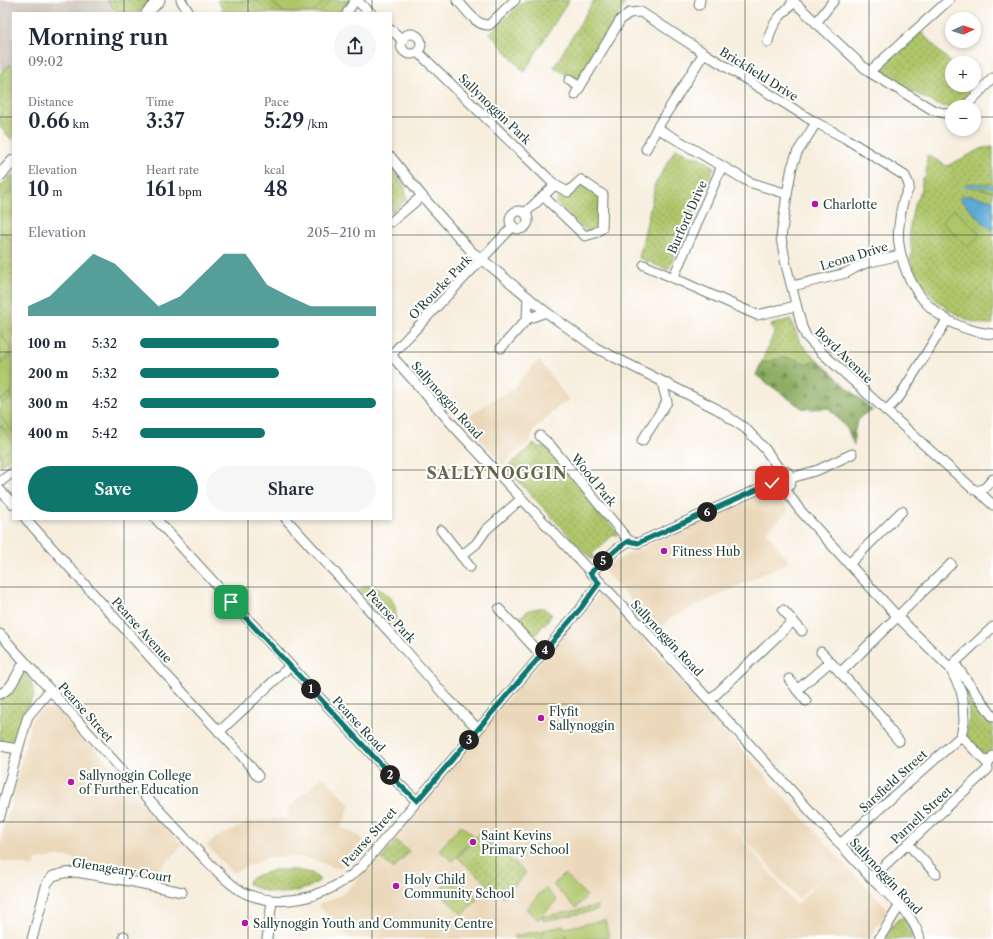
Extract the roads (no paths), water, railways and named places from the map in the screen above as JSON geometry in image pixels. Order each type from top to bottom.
[{"type":"main road","points":[[148,12],[159,0]]},
{"type":"main road","points":[[0,175],[12,162]]},
{"type":"street","points":[[181,0],[188,12]]},
{"type":"street","points":[[348,12],[356,0],[370,12]]},
{"type":"street","points":[[457,0],[478,22],[484,25],[489,25],[515,0]]},
{"type":"street","points":[[816,23],[834,0]]},
{"type":"street","points":[[869,72],[949,0]]},
{"type":"street","points":[[768,42],[769,33],[776,20],[793,1],[869,72],[933,110],[945,113]]},
{"type":"street","points":[[569,80],[578,91],[621,19],[629,13],[641,12],[704,53]]},
{"type":"street","name":"Sallynoggin Park","points":[[410,34],[416,36],[421,41],[418,52],[411,54],[405,52],[396,36],[410,34]]},
{"type":"street","name":"Sallynoggin Park","points":[[418,52],[555,184],[568,192],[581,180],[604,195],[602,228],[595,233],[585,236],[543,196]]},
{"type":"street","name":"Brickfield Drive","points":[[646,149],[657,128],[704,53],[816,123],[845,138],[905,176],[909,187],[903,203],[898,227],[900,255]]},
{"type":"street","points":[[972,100],[993,78]]},
{"type":"street","name":"Boyd Avenue","points":[[816,123],[797,153],[792,167],[786,194],[781,238],[796,306],[806,336],[821,352],[886,411],[993,505]]},
{"type":"street","points":[[657,128],[750,182],[786,194]]},
{"type":"street","points":[[392,158],[422,196],[472,252],[483,260],[514,226],[511,220],[513,213],[518,211],[526,213],[555,184]]},
{"type":"street","name":"Burford Drive","points":[[673,278],[722,166]]},
{"type":"street","points":[[392,221],[422,196]]},
{"type":"street","points":[[900,255],[907,275],[920,297],[947,320],[968,330],[993,334]]},
{"type":"street","name":"Leona Drive","points":[[792,286],[846,274],[866,263],[900,255]]},
{"type":"street","name":"O'Rourke Park","points":[[392,354],[483,260],[546,312],[596,348],[717,409],[746,429],[765,449],[780,470]]},
{"type":"street","points":[[644,265],[757,315],[796,306]]},
{"type":"street","points":[[527,319],[528,297]]},
{"type":"street","points":[[501,348],[527,319],[546,312]]},
{"type":"street","points":[[886,411],[900,396],[947,320]]},
{"type":"street","name":"Sallynoggin Road","points":[[392,356],[460,433],[599,583],[646,631],[871,878],[900,905],[917,928],[920,939]]},
{"type":"street","points":[[662,382],[667,402]]},
{"type":"street","points":[[642,441],[667,402],[686,393]]},
{"type":"street","name":"Wood Park","points":[[540,436],[551,446],[629,541]]},
{"type":"street","points":[[791,478],[818,470],[852,454]]},
{"type":"street","points":[[780,470],[787,472],[791,478],[790,484],[782,490],[775,488],[772,483],[772,476],[780,470]]},
{"type":"street","points":[[0,482],[12,473]]},
{"type":"street","points":[[978,491],[984,488],[993,479]]},
{"type":"street","points":[[590,573],[617,549],[629,541],[638,543],[772,483]]},
{"type":"street","points":[[785,489],[799,509],[898,616],[952,666],[993,717]]},
{"type":"street","points":[[0,490],[12,503]]},
{"type":"street","points":[[461,556],[476,544],[486,530],[521,499]]},
{"type":"street","points":[[849,564],[902,511]]},
{"type":"street","name":"Pearse Avenue","points":[[27,520],[154,662],[242,756],[258,776]]},
{"type":"street","name":"Pearse Road","points":[[157,520],[398,783],[417,801]]},
{"type":"street","name":"Pearse Park","points":[[287,520],[447,698],[478,729]]},
{"type":"street","points":[[441,530],[470,567]]},
{"type":"street","points":[[840,673],[951,564]]},
{"type":"street","name":"Pearse Street","points":[[0,634],[174,826],[230,883],[246,894],[272,901],[296,900],[308,898],[342,882],[361,867],[581,608],[599,583]]},
{"type":"street","points":[[498,609],[541,655]]},
{"type":"street","points":[[783,610],[802,631]]},
{"type":"street","points":[[709,701],[793,621]]},
{"type":"street","points":[[952,666],[993,627]]},
{"type":"street","points":[[821,652],[884,719],[888,728],[899,740]]},
{"type":"street","points":[[0,694],[7,691],[12,685],[20,668],[25,662]]},
{"type":"street","points":[[798,690],[830,662]]},
{"type":"street","points":[[219,732],[290,666]]},
{"type":"street","points":[[952,666],[963,700],[964,722],[961,736]]},
{"type":"street","points":[[789,679],[806,701]]},
{"type":"street","points":[[0,816],[28,716],[50,690]]},
{"type":"street","name":"Parnell Street","points":[[871,878],[908,844],[990,763],[961,736]]},
{"type":"street","name":"Sarsfield Street","points":[[840,844],[961,736]]},
{"type":"street","points":[[0,746],[18,749]]},
{"type":"street","points":[[908,844],[936,874]]},
{"type":"street","name":"Glenageary Court","points":[[32,939],[47,883],[53,876],[76,872],[182,892]]},
{"type":"street","points":[[267,939],[272,901]]},
{"type":"street","points":[[879,939],[900,905]]},
{"type":"water","points":[[962,196],[972,196],[993,200],[993,228],[991,230],[961,200]]},
{"type":"waterway","points":[[966,186],[974,185],[993,187]]},
{"type":"place","name":"Charlotte","points":[[815,204]]},
{"type":"place","name":"Fitness Hub","points":[[664,551]]},
{"type":"place","name":"Flyfit Sallynoggin","points":[[541,718]]},
{"type":"place","name":"Sallynoggin College of Further Education","points":[[71,782]]},
{"type":"place","name":"Saint Kevins Primary School","points":[[473,842]]},
{"type":"place","name":"Holy Child Community School","points":[[396,886]]},
{"type":"place","name":"Sallynoggin Youth and Community Centre","points":[[245,923]]},
{"type":"district","name":"SALLYNOGGIN","points":[[497,473]]}]
